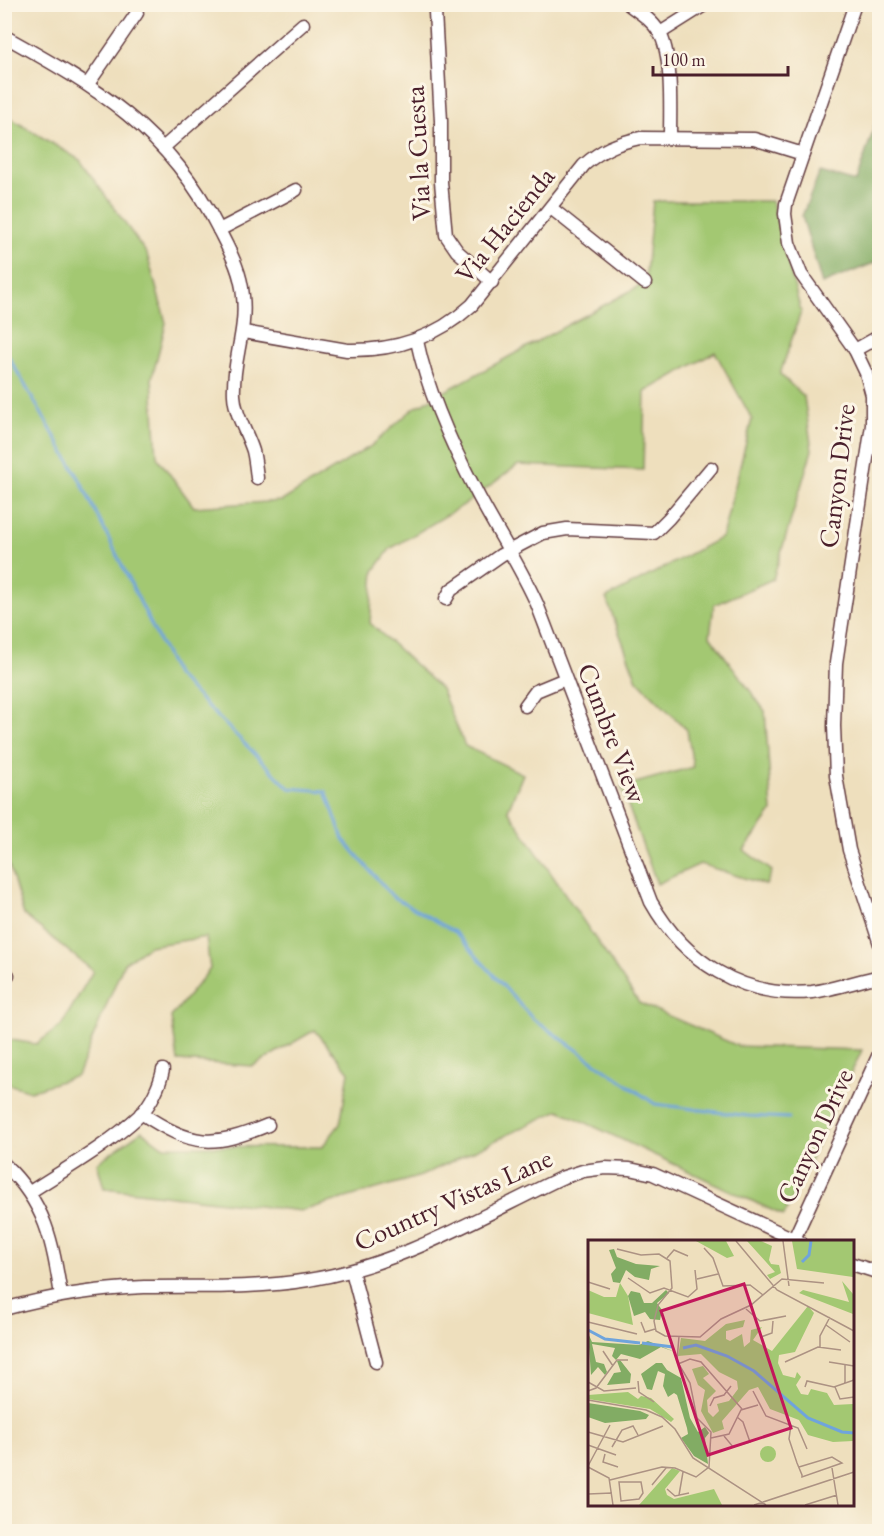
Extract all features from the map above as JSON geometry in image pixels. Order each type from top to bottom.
[{"type":"street","name":"Via la Cuesta","points":[[437,4],[435,12],[441,121],[441,183],[446,235],[457,251],[492,282]]},
{"type":"street","points":[[628,4],[646,17],[660,33],[666,50],[670,138]]},
{"type":"street","points":[[660,33],[706,4]]},
{"type":"street","name":"Canyon Drive","points":[[855,4],[786,204],[785,214],[789,243],[809,286],[855,350],[866,373],[872,395],[872,425],[836,663],[835,758],[849,850],[879,944]]},
{"type":"street","points":[[88,84],[137,13]]},
{"type":"street","points":[[164,147],[303,24]]},
{"type":"street","points":[[4,36],[88,84],[135,120],[164,147],[195,187],[236,263],[241,280],[244,332],[234,374],[234,397],[240,422],[253,452],[257,478]]},
{"type":"street","name":"Via Hacienda","points":[[244,332],[347,350],[377,349],[417,341],[455,319],[472,305],[584,165],[600,152],[622,142],[640,138],[754,139],[803,154]]},
{"type":"street","points":[[219,230],[296,190]]},
{"type":"street","points":[[551,208],[645,283]]},
{"type":"street","points":[[855,350],[879,336]]},
{"type":"street","name":"Cumbre View","points":[[417,341],[436,406],[477,493],[510,549],[537,604],[651,902],[665,926],[684,948],[705,965],[730,979],[770,991],[813,992],[879,976]]},
{"type":"street","points":[[446,599],[451,590],[510,549],[543,533],[567,529],[654,533],[711,468]]},
{"type":"street","points":[[525,706],[536,691],[566,679]]},
{"type":"street","name":"Canyon Drive","points":[[797,1240],[879,1053]]},
{"type":"street","points":[[30,1192],[102,1144],[141,1113],[161,1081],[163,1070]]},
{"type":"street","points":[[141,1113],[182,1136],[196,1140],[214,1141],[238,1137],[268,1125]]},
{"type":"street","points":[[4,1164],[30,1192],[39,1209],[54,1250],[61,1295]]},
{"type":"street","name":"Country Vistas Lane","points":[[4,1309],[61,1295],[143,1287],[291,1283],[352,1271],[416,1248],[561,1178],[605,1168],[630,1169],[664,1177],[795,1240]]},
{"type":"street","points":[[854,1265],[879,1273]]},
{"type":"street","points":[[352,1271],[376,1362]]},
{"type":"green space","points":[[879,113],[879,261],[822,284],[802,216],[820,172],[856,182]]},
{"type":"green space","points":[[5,115],[80,160],[147,254],[166,323],[152,378],[157,457],[194,507],[282,501],[371,446],[414,408],[645,283],[653,201],[772,201],[801,312],[780,374],[804,397],[812,450],[773,579],[714,605],[710,636],[765,711],[772,812],[744,850],[772,871],[766,885],[700,864],[657,884],[621,787],[693,767],[687,730],[637,680],[606,598],[722,537],[752,419],[715,352],[645,392],[643,470],[518,465],[467,503],[390,549],[374,571],[370,623],[441,689],[465,746],[523,774],[508,810],[639,1003],[738,1046],[862,1050],[784,1216],[559,1110],[421,1176],[301,1211],[104,1188],[97,1163],[142,1131],[162,1146],[322,1147],[340,1124],[349,1072],[315,1030],[253,1066],[178,1061],[171,1017],[210,969],[206,937],[149,946],[124,963],[77,1076],[30,1091],[5,1083],[4,1039],[36,1044],[61,1026],[93,971],[24,915],[5,852]]},
{"type":"waterway","points":[[4,349],[79,478],[176,675],[289,788],[326,791],[343,839],[392,896],[455,932],[533,1019],[655,1104],[748,1116],[789,1118]]}]
